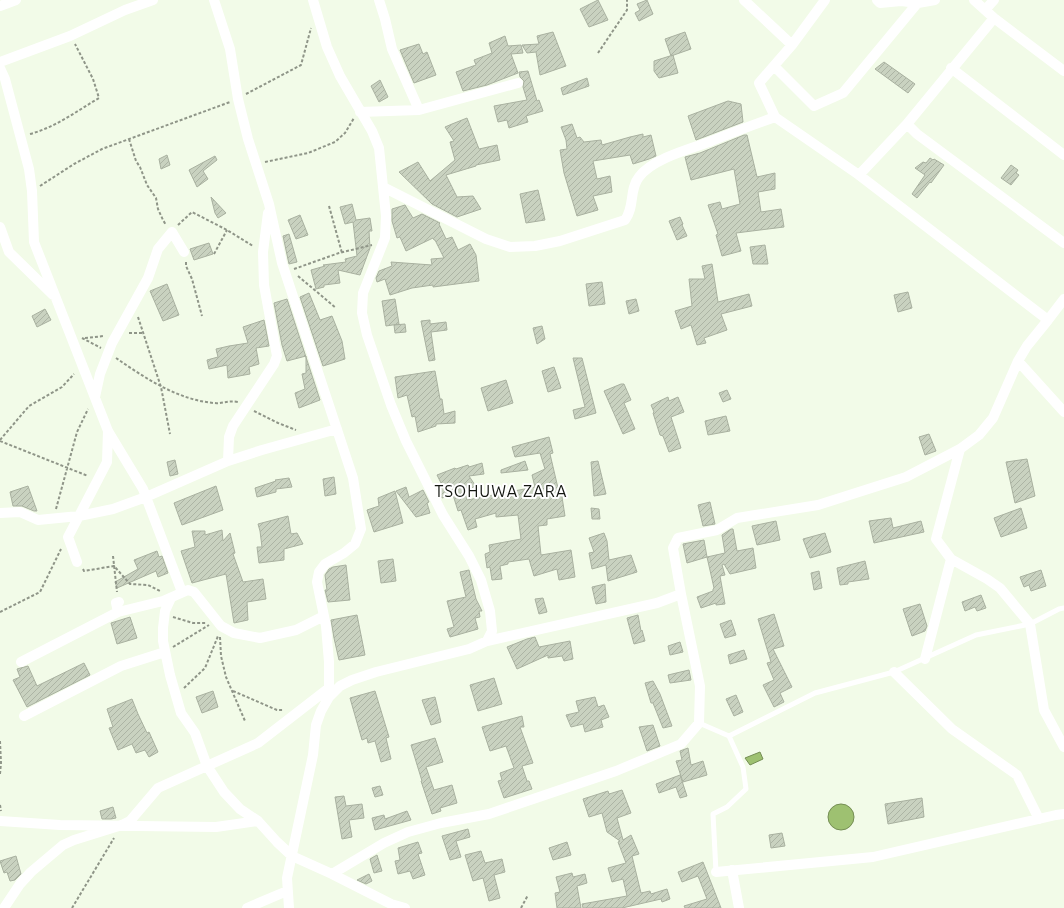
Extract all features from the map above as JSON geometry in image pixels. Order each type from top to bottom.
[{"type":"street","points":[[0,6],[16,0]]},
{"type":"street","points":[[0,62],[70,36],[125,10],[153,0]]},
{"type":"street","points":[[214,0],[230,49],[238,99],[248,139],[353,478],[361,529],[355,544],[344,553],[325,564],[319,572],[317,582],[324,616],[329,662],[329,692],[316,725],[312,755],[287,878],[289,908]]},
{"type":"street","points":[[379,0],[392,49],[419,110]]},
{"type":"street","points":[[744,0],[792,45]]},
{"type":"street","points":[[825,0],[792,45],[759,83],[775,117],[859,175],[1048,320]]},
{"type":"street","points":[[877,0],[880,3],[935,0]]},
{"type":"street","points":[[974,0],[994,18],[1064,71]]},
{"type":"street","points":[[985,10],[994,0]]},
{"type":"street","points":[[774,66],[814,106],[843,93],[919,2]]},
{"type":"street","points":[[314,5],[327,47],[337,70],[372,131],[379,148],[386,216],[385,238],[363,293],[362,314],[367,335],[406,441],[444,515],[469,556],[480,580],[490,611],[492,631],[487,641]]},
{"type":"street","points":[[859,175],[907,124],[951,68],[994,18]]},
{"type":"street","points":[[0,68],[5,79],[22,137],[29,169],[32,191],[34,242],[108,430],[143,489],[182,592]]},
{"type":"street","points":[[951,68],[1064,155]]},
{"type":"street","points":[[360,112],[419,110],[518,82]]},
{"type":"street","points":[[383,187],[486,239],[510,247],[535,246],[625,220],[630,212],[634,184],[645,170],[665,158],[775,117]]},
{"type":"street","points":[[907,124],[917,134],[1064,243]]},
{"type":"street","points":[[228,461],[229,437],[233,426],[274,364],[277,356],[264,285],[263,252],[269,204]]},
{"type":"street","points":[[0,227],[4,255],[56,298]]},
{"type":"street","points":[[95,398],[100,374],[108,352],[148,278],[158,249],[172,232],[184,252]]},
{"type":"street","points":[[332,874],[384,843],[408,832],[441,823],[489,814],[616,771],[681,744],[699,723],[700,686],[673,548],[678,538],[717,530],[737,518],[818,505],[906,477],[960,449],[979,435],[993,418],[1018,360],[1064,299]]},
{"type":"street","points":[[1018,360],[1064,412]]},
{"type":"street","points":[[0,513],[20,512],[38,520],[79,516],[113,509],[146,497],[228,461],[337,429]]},
{"type":"street","points":[[77,562],[68,537],[107,462],[108,430]]},
{"type":"street","points":[[960,449],[936,539],[951,559],[1000,588],[1030,624],[1044,710],[1064,747]]},
{"type":"street","points":[[925,659],[951,559]]},
{"type":"street","points":[[21,662],[118,607],[150,605],[188,590],[194,592],[221,626],[234,633],[260,638],[296,630],[324,616]]},
{"type":"street","points":[[4,908],[20,884],[31,872],[62,846],[74,840],[122,825],[130,821],[158,788],[258,743],[329,692],[352,680],[422,660],[463,651],[487,641],[657,603],[681,594]]},
{"type":"street","points":[[171,598],[164,614],[163,628],[165,652],[170,676],[181,713],[195,733],[207,766],[224,792],[240,809],[258,821],[292,856],[332,874],[391,904],[405,908]]},
{"type":"street","points":[[24,716],[121,666],[165,652]]},
{"type":"street","points":[[894,672],[952,729],[1017,775],[1039,819]]},
{"type":"street","points":[[716,872],[873,857],[1064,814]]},
{"type":"street","points":[[0,821],[60,825],[216,827],[258,821]]},
{"type":"street","points":[[732,870],[739,908]]},
{"type":"street","points":[[247,908],[287,891]]},
{"type":"street","points":[[12,897],[12,908]]},
{"type":"lane","points":[[729,736],[815,693],[894,672],[976,635],[1030,624],[1059,609],[1064,608]]},
{"type":"lane","points":[[699,723],[729,736],[743,767],[746,789],[727,807],[713,814],[716,872]]},
{"type":"path","points":[[598,53],[627,10],[627,0]]},
{"type":"path","points":[[32,191],[74,164],[102,149],[238,99],[301,65],[314,5]]},
{"type":"path","points":[[22,137],[41,132],[55,125],[99,98],[93,79],[70,36]]},
{"type":"path","points":[[256,164],[308,153],[335,142],[345,132],[360,112]]},
{"type":"path","points":[[129,139],[147,185],[156,198],[158,209],[163,220],[172,232],[181,221],[192,212],[227,230],[214,254]]},
{"type":"path","points":[[329,206],[342,253]]},
{"type":"path","points":[[288,271],[342,253],[384,242]]},
{"type":"path","points":[[184,252],[186,266],[192,279],[202,316]]},
{"type":"path","points":[[288,271],[336,308]]},
{"type":"path","points":[[134,304],[142,333],[161,387],[170,434]]},
{"type":"path","points":[[68,330],[108,352],[161,387],[179,395],[215,403],[228,401],[237,402],[278,424],[312,436]]},
{"type":"path","points":[[84,339],[117,334]]},
{"type":"path","points":[[82,366],[62,387],[29,406],[0,441],[98,480]]},
{"type":"path","points":[[55,518],[56,506],[77,432],[95,398]]},
{"type":"path","points":[[0,612],[40,592],[68,537]]},
{"type":"path","points":[[112,556],[118,607]]},
{"type":"path","points":[[84,570],[114,566]]},
{"type":"path","points":[[114,566],[130,584],[148,585],[171,598]]},
{"type":"path","points":[[164,614],[193,622],[211,623],[165,652]]},
{"type":"path","points":[[177,700],[182,689],[205,668],[220,633],[221,656],[226,677],[245,721]]},
{"type":"path","points":[[232,690],[277,710],[284,710]]},
{"type":"path","points":[[0,741],[0,774]]},
{"type":"path","points":[[72,908],[122,825]]},
{"type":"path","points":[[521,908],[528,895]]},
{"type":"shaded area","points":[[760,752],[763,759],[750,765],[745,758]]},
{"type":"shaded area","points":[[841,804],[850,808],[854,817],[850,826],[841,830],[832,826],[828,817],[832,808]]},
{"type":"building","points":[[598,0],[608,20],[589,27],[580,9]]},
{"type":"building","points":[[647,0],[653,14],[639,21],[635,13],[640,10],[637,4]]},
{"type":"building","points":[[553,32],[566,66],[540,75],[536,52],[527,53],[522,45],[539,44],[537,36]]},
{"type":"building","points":[[685,32],[691,49],[671,56],[665,39]]},
{"type":"building","points":[[505,36],[508,46],[521,45],[523,53],[511,54],[518,73],[487,85],[463,91],[456,72],[476,65],[474,60],[492,53],[489,43]]},
{"type":"building","points":[[419,44],[423,54],[427,52],[436,75],[414,83],[400,50]]},
{"type":"building","points":[[673,55],[678,73],[659,78],[654,71],[654,61]]},
{"type":"building","points":[[884,62],[915,84],[908,93],[875,69]]},
{"type":"building","points":[[528,71],[537,101],[539,100],[543,111],[526,116],[528,122],[509,128],[507,120],[498,122],[494,106],[527,100],[523,87],[524,81],[520,77],[519,72]]},
{"type":"building","points":[[587,78],[589,86],[563,95],[561,88]]},
{"type":"building","points":[[380,80],[388,97],[379,102],[371,86]]},
{"type":"building","points":[[728,101],[741,104],[743,122],[696,140],[688,116]]},
{"type":"building","points":[[467,118],[479,149],[497,145],[500,160],[476,165],[446,175],[457,197],[473,196],[481,209],[457,217],[432,204],[399,172],[418,162],[430,181],[455,160],[450,142],[454,141],[445,127]]},
{"type":"building","points":[[572,124],[577,138],[580,137],[584,142],[601,140],[602,145],[643,134],[643,137],[651,135],[656,156],[633,164],[630,155],[593,161],[597,179],[610,176],[612,192],[593,196],[598,210],[577,216],[564,173],[560,150],[567,149],[566,140],[561,127]]},
{"type":"building","points":[[747,135],[757,177],[775,173],[775,189],[758,192],[761,212],[781,209],[784,227],[736,233],[741,251],[722,256],[716,235],[718,234],[708,205],[720,202],[722,209],[740,204],[734,169],[691,180],[685,157],[700,153]]},
{"type":"building","points":[[167,155],[170,165],[161,169],[159,159]]},
{"type":"building","points":[[215,156],[217,160],[203,171],[208,179],[197,187],[189,170]]},
{"type":"building","points":[[930,158],[944,165],[931,183],[930,182],[917,198],[912,194],[925,175],[915,168],[923,162],[926,163]]},
{"type":"building","points":[[1011,165],[1018,170],[1016,173],[1019,175],[1011,185],[1001,178]]},
{"type":"building","points":[[538,190],[545,220],[526,223],[520,194]]},
{"type":"building","points":[[211,197],[226,213],[218,218],[215,213]]},
{"type":"building","points":[[352,204],[356,220],[370,218],[372,231],[369,231],[370,248],[360,275],[338,270],[340,283],[324,285],[324,287],[316,289],[311,270],[325,266],[323,265],[346,262],[345,259],[357,256],[353,222],[345,224],[340,207]]},
{"type":"building","points":[[405,205],[413,218],[422,214],[440,223],[439,224],[446,239],[452,237],[458,250],[470,244],[476,255],[479,281],[412,288],[390,295],[385,279],[377,282],[376,278],[379,271],[392,266],[391,262],[432,265],[431,259],[444,258],[433,238],[406,251],[400,237],[397,238],[392,221],[392,209]]},
{"type":"building","points":[[300,215],[308,235],[296,239],[288,220]]},
{"type":"building","points":[[680,217],[687,236],[677,240],[669,221]]},
{"type":"building","points":[[289,234],[297,262],[289,264],[283,236]]},
{"type":"building","points":[[209,243],[213,254],[194,260],[190,249]]},
{"type":"building","points":[[765,245],[768,264],[753,264],[750,247]]},
{"type":"building","points":[[712,264],[718,302],[749,294],[752,306],[721,314],[727,330],[704,338],[706,343],[697,345],[691,325],[681,329],[675,311],[692,306],[689,279],[705,279],[702,266]]},
{"type":"building","points":[[602,282],[605,304],[589,306],[586,284]]},
{"type":"building","points":[[167,284],[179,315],[163,321],[150,291]]},
{"type":"building","points":[[908,292],[912,308],[898,312],[894,295]]},
{"type":"building","points":[[309,293],[320,320],[332,316],[342,341],[345,359],[323,366],[300,297]]},
{"type":"building","points":[[287,299],[306,356],[287,361],[282,345],[274,303]]},
{"type":"building","points":[[395,299],[399,324],[386,326],[382,301]]},
{"type":"building","points":[[636,299],[639,311],[629,314],[626,301]]},
{"type":"building","points":[[45,309],[51,320],[37,327],[32,316]]},
{"type":"building","points":[[264,320],[269,346],[256,348],[259,364],[249,367],[250,374],[228,378],[227,365],[209,369],[207,360],[218,357],[216,349],[248,343],[243,327]]},
{"type":"building","points":[[430,320],[430,324],[446,322],[447,330],[431,332],[435,360],[429,361],[421,321]]},
{"type":"building","points":[[405,324],[406,332],[395,333],[394,325]]},
{"type":"building","points":[[542,326],[545,339],[537,344],[533,328]]},
{"type":"building","points":[[306,357],[320,400],[299,408],[295,393],[305,389],[302,374],[306,373]]},
{"type":"building","points":[[573,358],[582,358],[596,413],[575,419],[573,410],[585,407]]},
{"type":"building","points":[[554,367],[561,388],[548,392],[542,371]]},
{"type":"building","points":[[435,371],[444,414],[455,411],[455,423],[436,424],[436,426],[418,432],[415,416],[412,417],[407,395],[398,398],[395,377]]},
{"type":"building","points":[[506,380],[513,403],[488,411],[481,388]]},
{"type":"building","points":[[624,384],[631,400],[624,403],[635,429],[623,434],[604,391]]},
{"type":"building","points":[[727,390],[731,399],[723,402],[719,393]]},
{"type":"building","points":[[668,397],[669,401],[678,397],[684,412],[671,417],[681,448],[669,452],[663,436],[660,435],[651,405]]},
{"type":"building","points":[[726,416],[730,431],[708,435],[705,421]]},
{"type":"building","points":[[929,434],[936,451],[925,455],[919,437]]},
{"type":"building","points":[[549,437],[553,453],[550,454],[558,488],[562,487],[565,516],[547,519],[547,525],[538,526],[541,555],[571,550],[575,577],[559,580],[557,569],[534,576],[529,559],[508,562],[508,564],[500,566],[502,579],[492,580],[490,567],[487,568],[485,554],[490,552],[489,545],[521,539],[518,515],[496,517],[496,513],[475,519],[477,527],[468,530],[461,510],[458,511],[453,495],[442,498],[437,489],[443,487],[437,475],[455,468],[468,465],[469,467],[482,463],[484,474],[469,476],[477,488],[465,492],[467,500],[535,487],[532,475],[545,469],[540,453],[515,457],[512,447]]},
{"type":"building","points":[[1027,459],[1035,496],[1015,503],[1006,462]]},
{"type":"building","points":[[175,460],[178,474],[170,476],[167,462]]},
{"type":"building","points":[[525,461],[528,470],[501,473],[501,470]]},
{"type":"building","points":[[598,461],[606,494],[594,496],[591,462]]},
{"type":"building","points":[[334,477],[336,494],[325,496],[323,479]]},
{"type":"building","points":[[289,478],[292,487],[276,489],[276,492],[257,497],[255,488],[276,481],[275,480]]},
{"type":"building","points":[[28,486],[37,511],[22,506],[13,506],[10,492]]},
{"type":"building","points":[[216,486],[223,510],[182,525],[174,503]]},
{"type":"building","points":[[406,487],[409,497],[423,490],[429,502],[427,503],[430,513],[416,517],[396,491]]},
{"type":"building","points":[[395,491],[403,523],[374,532],[367,510],[379,506],[378,498]]},
{"type":"building","points":[[710,502],[715,524],[703,526],[698,505]]},
{"type":"building","points":[[591,508],[599,509],[600,519],[592,519]]},
{"type":"building","points":[[1021,508],[1027,528],[1001,537],[994,518]]},
{"type":"building","points":[[288,516],[291,534],[297,533],[303,544],[284,549],[284,560],[259,563],[257,547],[262,547],[258,524]]},
{"type":"building","points":[[891,518],[893,528],[921,521],[924,532],[874,543],[869,521]]},
{"type":"building","points":[[776,521],[780,540],[757,545],[752,526]]},
{"type":"building","points":[[733,529],[737,551],[753,548],[756,568],[730,574],[724,564],[722,565],[725,575],[720,576],[725,604],[716,605],[716,603],[701,608],[697,597],[713,591],[714,588],[707,557],[725,553],[722,535]]},
{"type":"building","points":[[222,530],[223,541],[230,533],[235,553],[233,554],[243,582],[263,579],[266,599],[247,602],[248,620],[234,623],[226,574],[192,583],[181,551],[195,547],[192,531],[205,531],[205,535]]},
{"type":"building","points":[[604,533],[607,541],[609,560],[631,555],[637,572],[608,581],[606,565],[592,569],[589,553],[594,552],[589,538]]},
{"type":"building","points":[[825,533],[831,552],[810,558],[803,539]]},
{"type":"building","points":[[704,540],[707,557],[687,563],[683,544]]},
{"type":"building","points":[[157,551],[159,557],[162,556],[168,573],[158,577],[156,571],[117,588],[115,582],[138,569],[134,560]]},
{"type":"building","points":[[393,559],[396,581],[381,583],[378,561]]},
{"type":"building","points":[[865,561],[869,579],[848,582],[848,584],[840,585],[837,568]]},
{"type":"building","points":[[346,565],[350,600],[328,602],[325,590],[327,590],[325,575],[329,569],[333,567]]},
{"type":"building","points":[[469,570],[476,599],[482,611],[479,611],[480,617],[475,618],[478,629],[450,637],[447,629],[454,627],[447,601],[466,597],[460,572]]},
{"type":"building","points":[[1041,570],[1046,586],[1031,591],[1029,585],[1024,587],[1020,577]]},
{"type":"building","points":[[819,571],[822,588],[814,590],[811,573]]},
{"type":"building","points":[[605,584],[606,602],[596,604],[592,587]]},
{"type":"building","points":[[981,595],[986,608],[977,611],[975,607],[965,611],[962,602]]},
{"type":"building","points":[[543,598],[547,612],[539,614],[535,599]]},
{"type":"building","points":[[920,604],[927,626],[925,631],[912,636],[903,609]]},
{"type":"building","points":[[774,614],[784,646],[773,649],[792,687],[780,693],[784,702],[774,707],[763,685],[774,680],[767,663],[771,662],[758,619]]},
{"type":"building","points":[[357,615],[365,655],[339,660],[331,620]]},
{"type":"building","points":[[638,615],[641,631],[642,630],[645,641],[634,644],[627,618]]},
{"type":"building","points":[[130,617],[137,638],[117,644],[111,623]]},
{"type":"building","points":[[731,620],[736,635],[725,638],[720,624]]},
{"type":"building","points":[[535,637],[539,647],[570,641],[573,659],[564,661],[562,656],[548,658],[548,655],[517,669],[507,647]]},
{"type":"building","points":[[680,642],[683,652],[670,655],[668,646]]},
{"type":"building","points":[[744,650],[747,659],[730,664],[728,655]]},
{"type":"building","points":[[84,663],[90,675],[27,707],[13,680],[20,677],[17,669],[28,666],[37,686]]},
{"type":"building","points":[[689,670],[691,680],[670,683],[668,675]]},
{"type":"building","points":[[494,678],[502,704],[478,711],[470,685]]},
{"type":"building","points":[[653,681],[660,694],[672,726],[663,728],[653,703],[651,703],[645,683]]},
{"type":"building","points":[[213,691],[218,707],[202,713],[196,697]]},
{"type":"building","points":[[375,691],[389,737],[386,738],[391,759],[381,762],[375,741],[368,743],[367,738],[362,740],[350,698]]},
{"type":"building","points":[[736,695],[743,712],[734,716],[726,699]]},
{"type":"building","points":[[435,697],[441,722],[431,725],[422,700]]},
{"type":"building","points":[[595,697],[598,707],[604,705],[609,717],[601,720],[603,727],[585,732],[583,724],[571,727],[566,715],[579,712],[576,701]]},
{"type":"building","points":[[132,699],[147,733],[149,732],[158,752],[149,757],[145,750],[136,753],[132,744],[118,750],[109,728],[113,727],[107,709]]},
{"type":"building","points":[[522,716],[524,727],[520,727],[533,763],[522,766],[527,781],[529,781],[532,789],[504,798],[498,781],[502,780],[500,773],[514,768],[506,746],[490,751],[482,727]]},
{"type":"building","points":[[653,725],[660,746],[647,751],[639,727]]},
{"type":"building","points":[[435,738],[443,762],[426,767],[434,790],[452,785],[457,803],[440,808],[441,811],[432,814],[411,745]]},
{"type":"building","points":[[688,748],[691,765],[703,761],[707,775],[683,782],[676,761],[682,760],[680,751]]},
{"type":"building","points":[[680,775],[687,796],[680,798],[676,787],[659,793],[656,784]]},
{"type":"building","points":[[380,786],[383,795],[375,797],[372,788]]},
{"type":"building","points":[[622,790],[631,813],[617,818],[623,840],[631,835],[639,854],[632,856],[641,893],[650,891],[651,894],[667,889],[670,899],[662,902],[661,899],[622,908],[583,908],[582,904],[627,896],[623,879],[612,882],[608,868],[626,863],[618,842],[620,841],[607,832],[602,813],[589,817],[583,799],[608,791],[609,794]]},
{"type":"building","points":[[344,796],[346,806],[362,804],[364,818],[349,820],[352,837],[342,839],[335,797]]},
{"type":"building","points":[[922,798],[924,817],[888,824],[885,804]]},
{"type":"building","points":[[113,807],[116,818],[102,819],[100,811]]},
{"type":"building","points":[[407,811],[411,820],[375,830],[372,818],[384,815],[385,819]]},
{"type":"building","points":[[468,829],[470,837],[456,841],[461,857],[450,860],[442,836]]},
{"type":"building","points":[[782,833],[785,846],[771,848],[769,835]]},
{"type":"building","points":[[418,842],[422,853],[418,854],[425,875],[413,879],[410,871],[398,874],[395,861],[400,860],[398,848]]},
{"type":"building","points":[[567,842],[571,855],[553,860],[549,848]]},
{"type":"building","points":[[481,851],[485,863],[502,859],[505,872],[494,875],[500,898],[489,901],[483,878],[473,881],[465,855]]},
{"type":"building","points":[[377,855],[382,871],[374,873],[370,859]]},
{"type":"building","points":[[16,856],[21,874],[15,880],[10,881],[7,872],[4,873],[0,861]]},
{"type":"building","points":[[703,862],[721,908],[685,908],[684,906],[707,899],[698,876],[682,882],[678,872]]},
{"type":"building","points":[[572,873],[573,877],[585,874],[587,883],[577,886],[581,908],[557,908],[555,893],[560,892],[556,877]]},
{"type":"building","points":[[369,874],[372,881],[366,884],[357,880]]},
{"type":"district","name":"TSOHUWA ZARA","points":[[501,491]]}]
